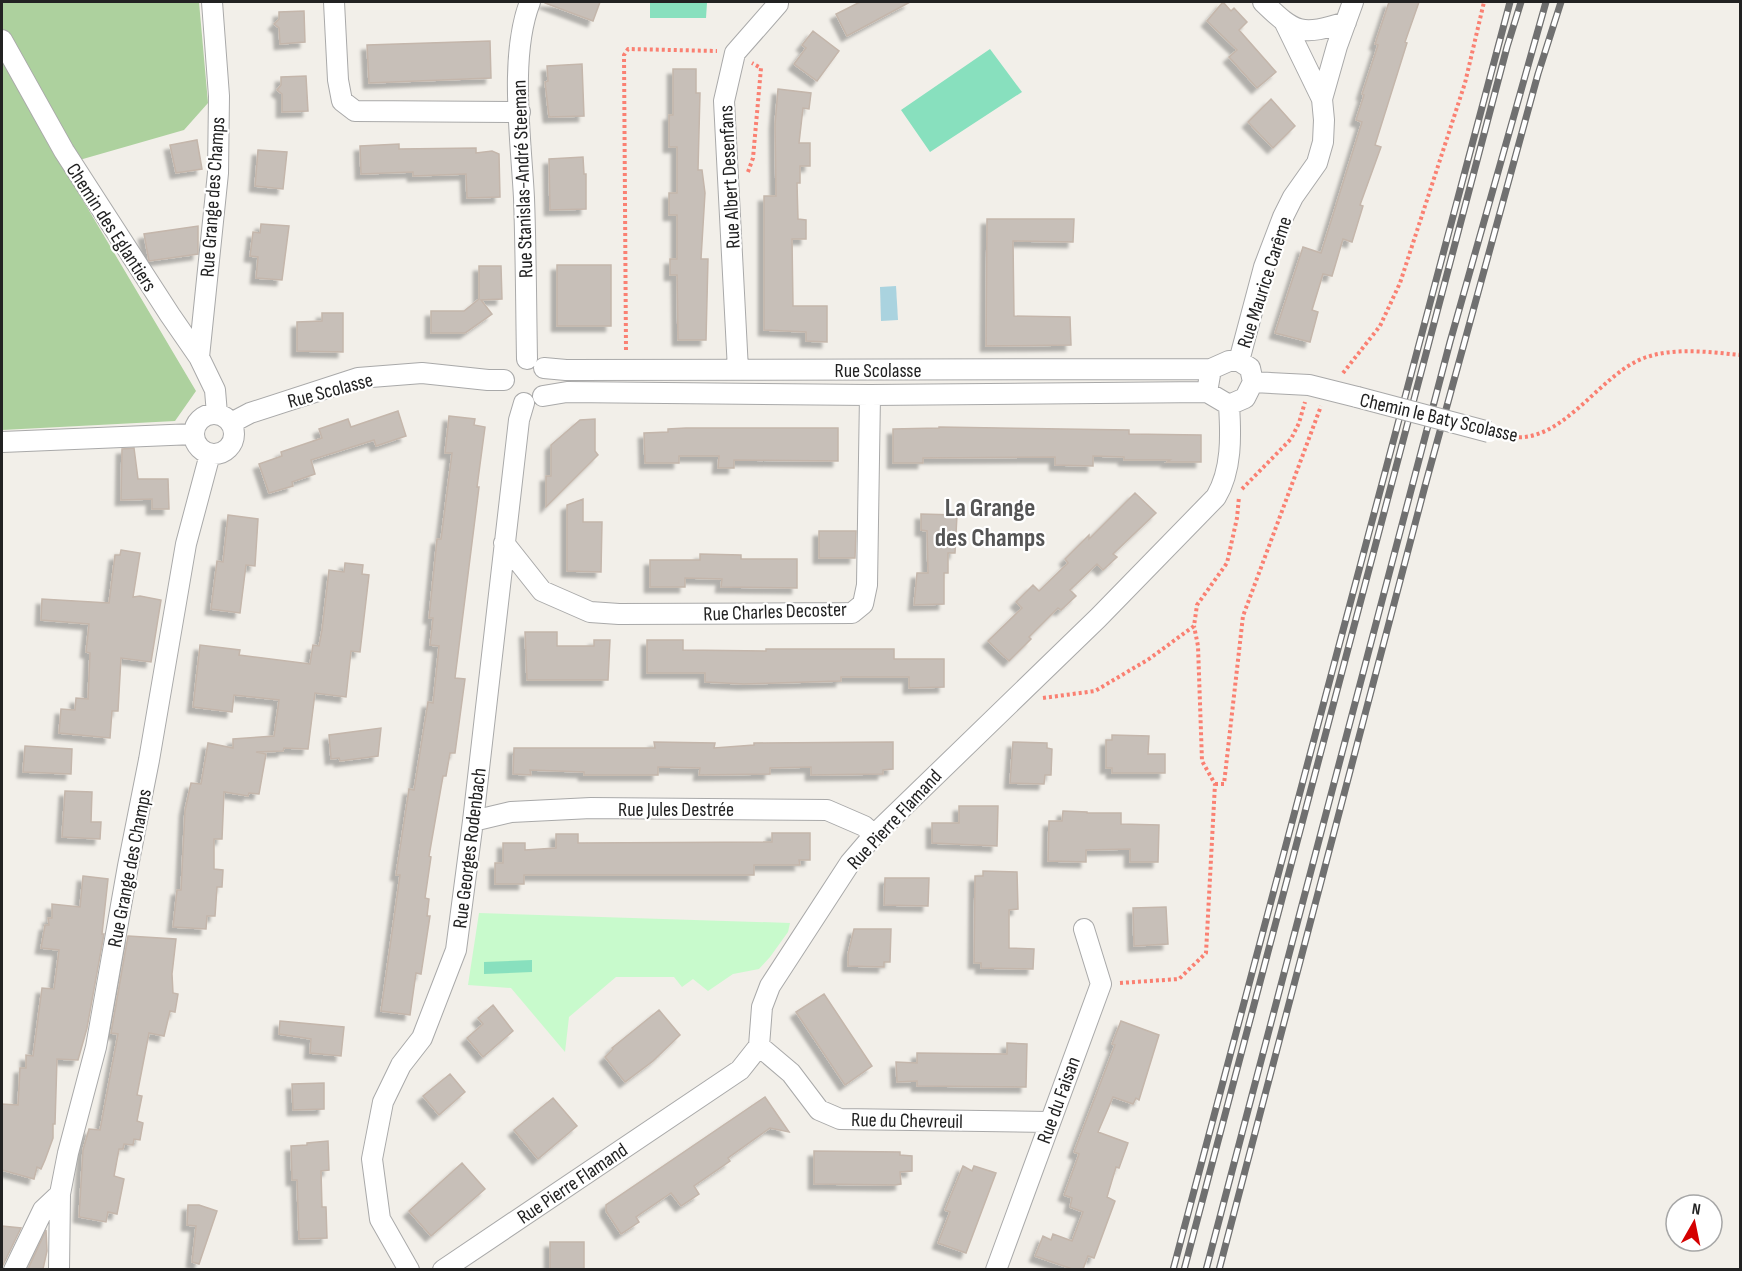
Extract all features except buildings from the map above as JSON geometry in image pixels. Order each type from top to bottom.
[{"type":"street","name":"Rue Grange des Champs","points":[[199,357],[218,173],[219,96],[212,2]]},
{"type":"street","points":[[334,2],[338,80],[342,101],[355,111],[520,112]]},
{"type":"street","name":"Rue Stanislas-André Steeman","points":[[530,2],[523,18],[518,49],[525,227],[536,363]]},
{"type":"street","name":"Rue Albert Desenfans","points":[[738,370],[724,101],[735,53],[780,2]]},
{"type":"street","points":[[1263,2],[1285,23],[1300,30],[1317,31],[1346,22]]},
{"type":"street","name":"Rue Maurice Carême","points":[[1239,361],[1264,267],[1283,217],[1293,197],[1317,163],[1323,142],[1322,99],[1353,2]]},
{"type":"street","points":[[1285,23],[1322,99]]},
{"type":"street","name":"Chemin des Eglantiers","points":[[2,40],[64,151],[199,357],[215,390],[224,419]]},
{"type":"street","points":[[521,360],[536,363],[548,377],[548,388],[543,396],[531,403],[512,398],[504,380],[509,367],[521,360]]},
{"type":"street","points":[[1239,361],[1250,368],[1253,382],[1245,398],[1230,405],[1208,392],[1211,369],[1221,363],[1239,361]]},
{"type":"street","name":"Rue Scolasse","points":[[536,363],[566,370],[1211,369]]},
{"type":"street","name":"Rue Scolasse","points":[[224,419],[250,413],[358,378],[422,373],[504,380]]},
{"type":"street","name":"Chemin le Baty Scolasse","points":[[1253,382],[1318,388],[1489,432]]},
{"type":"street","name":"Rue Scolasse","points":[[543,396],[567,392],[870,395],[1208,392]]},
{"type":"street","name":"Rue Charles Decoster","points":[[504,543],[542,591],[590,612],[619,614],[852,613],[863,604],[867,585],[870,395]]},
{"type":"street","name":"Rue Georges Rodenbach","points":[[409,1269],[380,1219],[372,1159],[383,1102],[401,1065],[422,1038],[456,950],[519,420],[524,403]]},
{"type":"street","name":"Rue Pierre Flamand","points":[[449,1268],[740,1070],[759,1046],[762,1007],[770,986],[850,863],[874,835],[1098,618],[1216,498],[1224,484],[1227,472],[1230,405]]},
{"type":"street","points":[[209,415],[224,419],[234,432],[233,442],[220,454],[210,454],[202,450],[196,443],[194,434],[196,426],[201,419],[209,415]]},
{"type":"street","points":[[2,442],[194,434]]},
{"type":"street","name":"Rue Grange des Champs","points":[[59,1269],[60,1194],[68,1153],[96,1047],[186,544],[210,454]]},
{"type":"street","name":"Rue Jules Destrée","points":[[473,820],[511,812],[591,808],[827,810],[864,826],[874,835]]},
{"type":"street","points":[[1084,929],[1101,984]]},
{"type":"street","name":"Rue du Faisan","points":[[996,1269],[1101,984]]},
{"type":"street","name":"Rue du Chevreuil","points":[[759,1046],[791,1073],[819,1110],[840,1119],[1049,1122]]},
{"type":"street","points":[[14,1269],[43,1210],[60,1194]]},
{"type":"path","points":[[1239,491],[1291,439],[1318,388],[1353,361],[1380,326],[1400,283],[1465,83],[1484,2]]},
{"type":"path","points":[[626,370],[624,55],[628,49],[728,51],[761,68],[753,158],[746,178]]},
{"type":"path","name":"Chemin le Baty Scolasse","points":[[1489,432],[1515,438],[1528,438],[1545,432],[1609,380],[1644,358],[1689,350],[1740,355]]},
{"type":"path","points":[[1215,784],[1224,784],[1243,616],[1318,388]]},
{"type":"path","points":[[1101,984],[1179,979],[1206,953],[1215,784],[1202,761],[1198,646],[1194,626],[1197,605],[1227,563],[1238,518],[1238,481]]},
{"type":"path","points":[[1042,698],[1095,691],[1149,659],[1194,626]]},
{"type":"green space","points":[[2,2],[199,2],[208,103],[184,130],[62,165],[196,391],[175,421],[2,430]]},
{"type":"green space","points":[[650,3],[707,3],[706,18],[650,18]]},
{"type":"green space","points":[[990,49],[1022,92],[930,152],[901,110]]},
{"type":"green space","points":[[479,913],[790,923],[788,932],[759,969],[733,974],[708,991],[693,979],[682,987],[674,977],[616,977],[569,1017],[565,1052],[511,988],[468,985]]},
{"type":"green space","points":[[532,960],[532,972],[484,974],[484,962]]},
{"type":"water","points":[[896,286],[898,320],[881,321],[880,287]]},
{"type":"railway","points":[[1173,1270],[1510,2]]},
{"type":"railway","points":[[1184,1270],[1507,47],[1521,2]]},
{"type":"railway","points":[[1206,1270],[1450,342],[1546,2]]},
{"type":"railway","points":[[1219,1270],[1425,486],[1538,74],[1561,2]]},
{"type":"district","name":"La Grange des Champs","points":[[990,522]]}]
